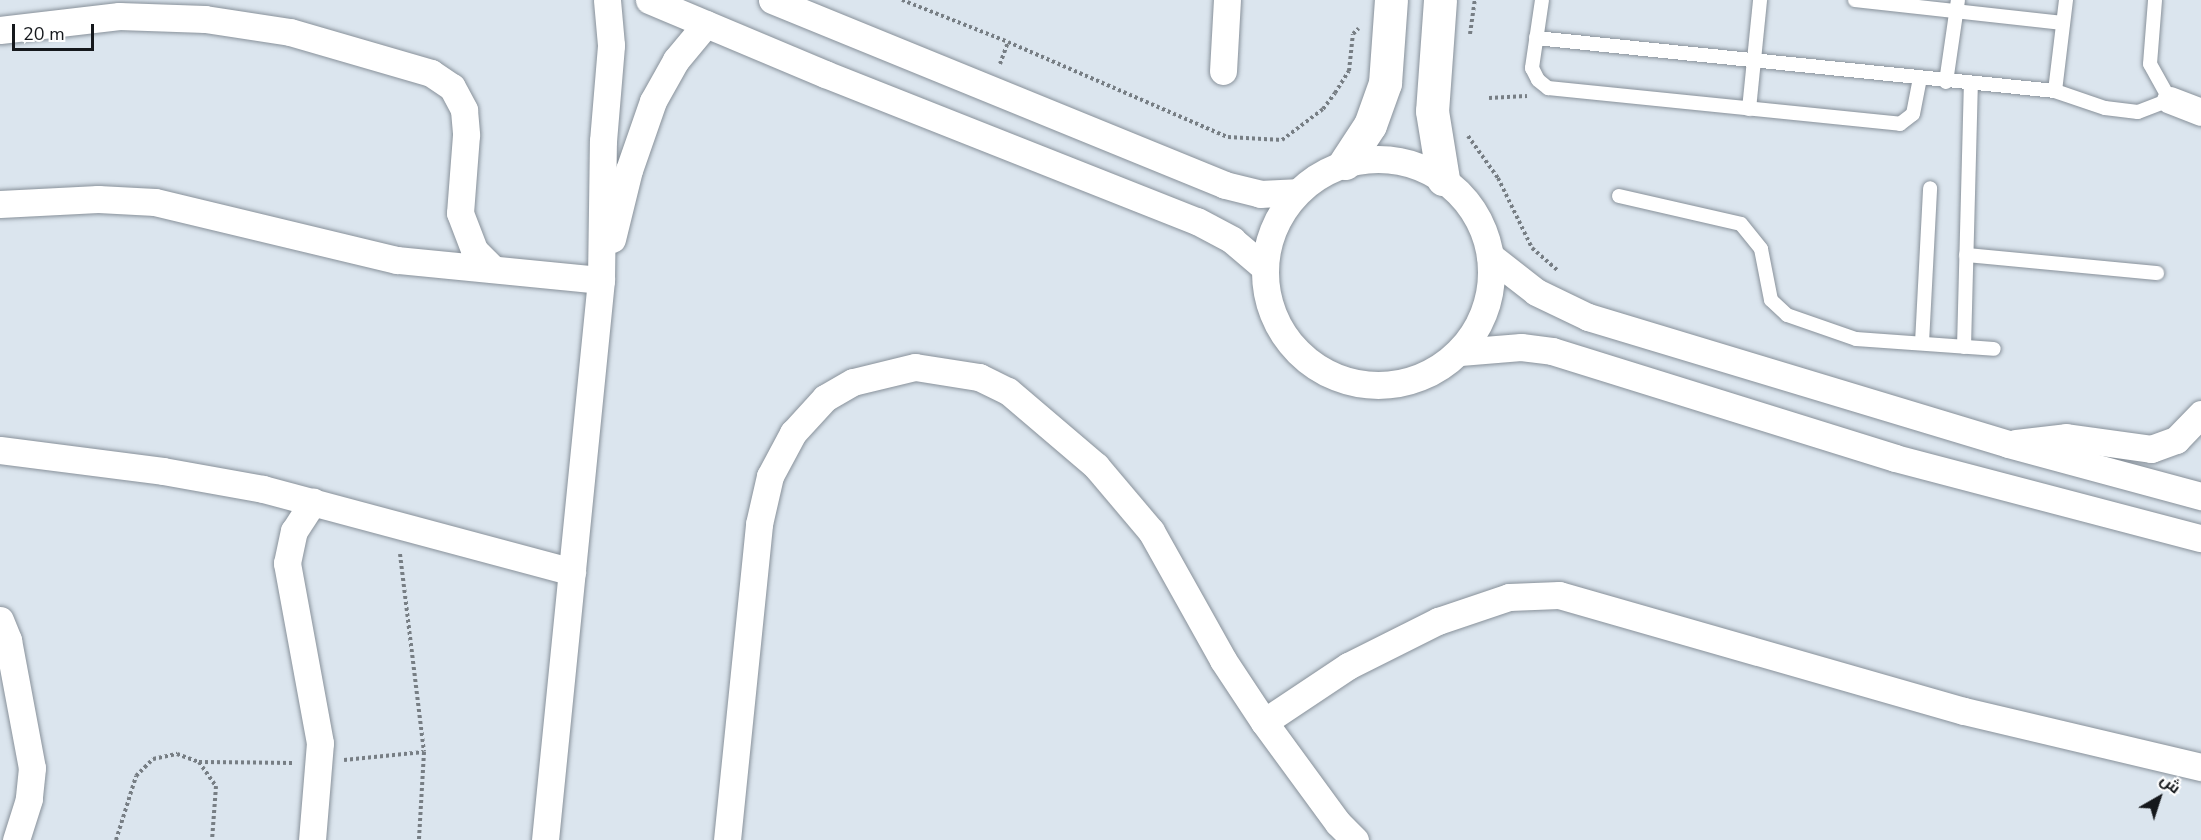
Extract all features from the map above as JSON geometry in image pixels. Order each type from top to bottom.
[{"type":"street","points":[[545,840],[601,280],[603,162],[611,45],[607,0]]},
{"type":"street","points":[[649,0],[1197,221],[1232,240],[1264,267]]},
{"type":"street","points":[[772,0],[1225,185],[1260,194],[1296,192]]},
{"type":"street","points":[[1223,70],[1227,0]]},
{"type":"street","points":[[1440,0],[1432,111],[1443,179]]},
{"type":"street","points":[[1345,163],[1378,105],[1385,83],[1390,15]]},
{"type":"street","points":[[0,30],[119,16],[205,19],[290,32],[431,73],[452,87],[464,110],[466,135],[460,213],[467,239],[493,269]]},
{"type":"street","points":[[601,280],[629,170],[653,101],[676,60],[706,24]]},
{"type":"street","points":[[2170,100],[2201,112]]},
{"type":"street","points":[[1386,158],[1416,165],[1443,179],[1474,213],[1491,256],[1486,307],[1460,352],[1419,378],[1394,384],[1345,381],[1322,371],[1285,338],[1266,292],[1264,267],[1273,226],[1296,192],[1310,180],[1345,163],[1386,158]]},
{"type":"street","points":[[0,204],[155,202],[366,254],[601,280]]},
{"type":"street","points":[[1491,256],[1536,292],[1588,317],[2008,444],[2201,496]]},
{"type":"street","points":[[1460,352],[1521,347],[1552,351],[1894,458],[2201,538]]},
{"type":"street","points":[[727,840],[759,524],[770,477],[793,433],[825,398],[853,382],[883,371],[915,367],[978,377],[1008,391],[1066,437],[1151,531],[1223,660],[1264,722],[1338,823],[1355,840]]},
{"type":"street","points":[[2008,444],[2066,437],[2151,449],[2176,440],[2201,414]]},
{"type":"street","points":[[0,450],[213,479],[313,502],[572,572]]},
{"type":"street","points":[[312,840],[320,743],[287,563],[294,531],[313,502]]},
{"type":"street","points":[[1264,722],[1348,666],[1438,621],[1509,597],[1558,595],[1964,711],[2201,767]]},
{"type":"street","points":[[0,620],[8,640],[32,768],[29,799],[16,840]]},
{"type":"lane","points":[[1542,0],[1532,68],[1542,84],[1900,124],[1913,114],[1920,79]]},
{"type":"lane","points":[[1749,108],[1760,0]]},
{"type":"lane","points":[[1855,0],[1957,6],[2064,23]]},
{"type":"lane","points":[[2055,92],[2066,0]]},
{"type":"lane","points":[[1536,38],[2055,92],[2126,112],[2150,109],[2170,100],[2150,64],[2155,0]]},
{"type":"lane","points":[[1946,82],[1957,6]]},
{"type":"lane","points":[[1964,347],[1971,84]]},
{"type":"lane","points":[[1922,344],[1930,188]]},
{"type":"lane","points":[[1619,196],[1741,224],[1761,249],[1771,300],[1787,315],[1856,339],[1994,349]]},
{"type":"lane","points":[[1966,255],[2157,273]]},
{"type":"path","points":[[902,0],[1008,42],[1228,137],[1261,142],[1282,140],[1323,109],[1349,71],[1353,34],[1359,28],[1390,15]]},
{"type":"path","points":[[1437,34],[1469,43],[1475,0]]},
{"type":"path","points":[[991,89],[1008,42]]},
{"type":"path","points":[[1489,98],[1527,97],[1542,84]]},
{"type":"path","points":[[1464,128],[1475,149],[1498,178],[1532,248],[1565,277]]},
{"type":"path","points":[[396,524],[424,752],[419,840]]},
{"type":"path","points":[[116,840],[136,776],[153,759],[177,754],[199,762],[216,786],[212,840]]}]
